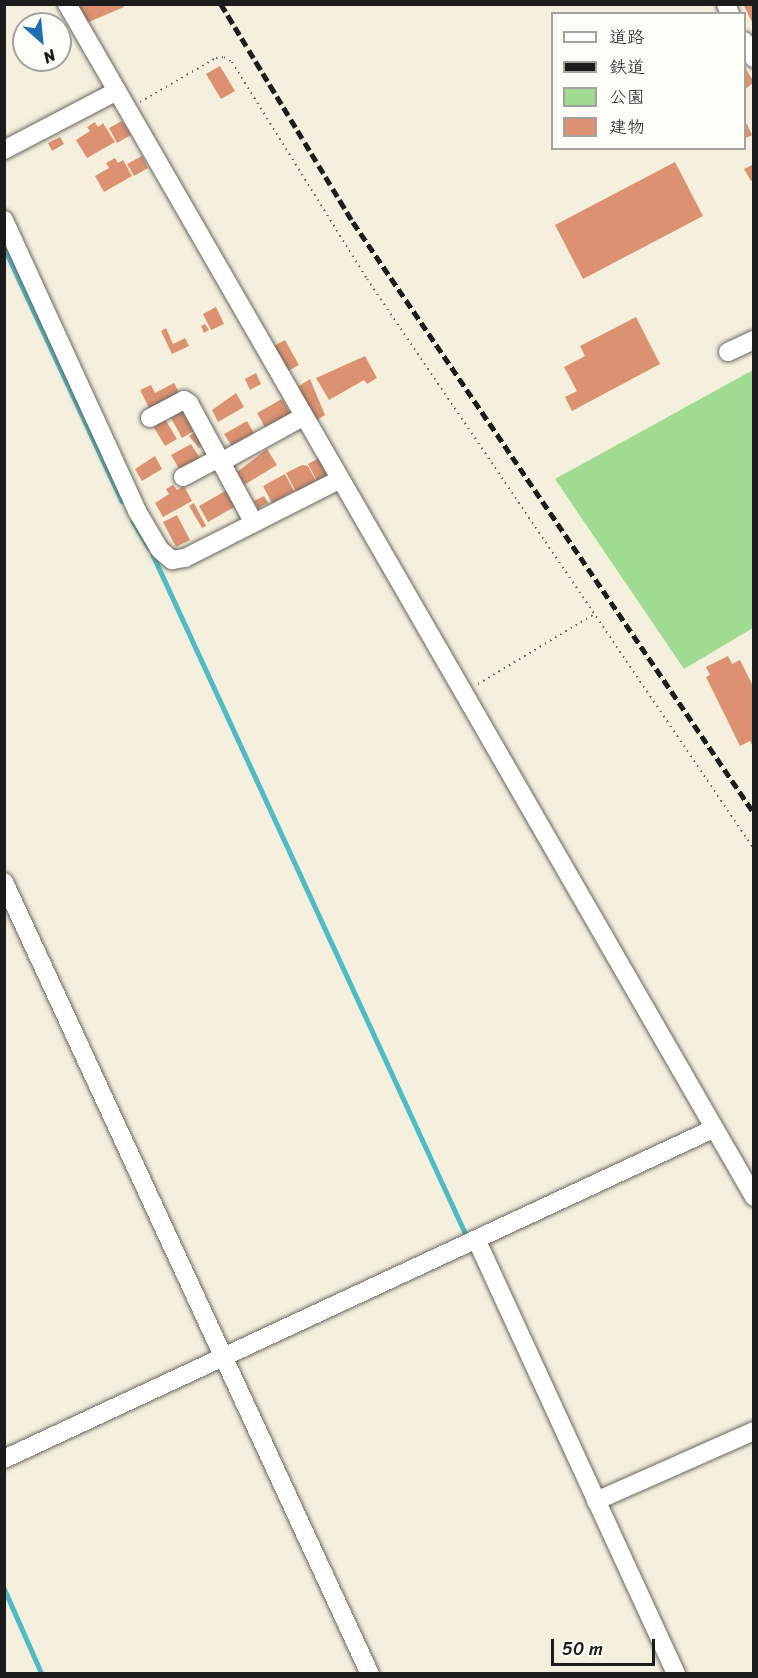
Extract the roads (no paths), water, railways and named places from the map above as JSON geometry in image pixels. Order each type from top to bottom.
[{"type":"street","points":[[67,4],[753,1197]]},
{"type":"street","points":[[4,150],[117,91]]},
{"type":"street","points":[[4,220],[137,511],[160,550],[172,560],[185,558],[339,480]]},
{"type":"street","points":[[728,352],[753,340]]},
{"type":"street","points":[[150,418],[184,400],[254,523]]},
{"type":"street","points":[[183,477],[303,417]]},
{"type":"street","points":[[4,882],[370,1674]]},
{"type":"street","points":[[4,1459],[713,1129]]},
{"type":"street","points":[[477,1240],[676,1674]]},
{"type":"street","points":[[596,1501],[753,1431]]},
{"type":"waterway","points":[[4,247],[122,501]]},
{"type":"waterway","points":[[133,521],[149,548]]},
{"type":"waterway","points":[[153,555],[468,1239]]},
{"type":"waterway","points":[[4,1588],[42,1674]]},
{"type":"railway","points":[[221,4],[353,222],[754,813]]}]
